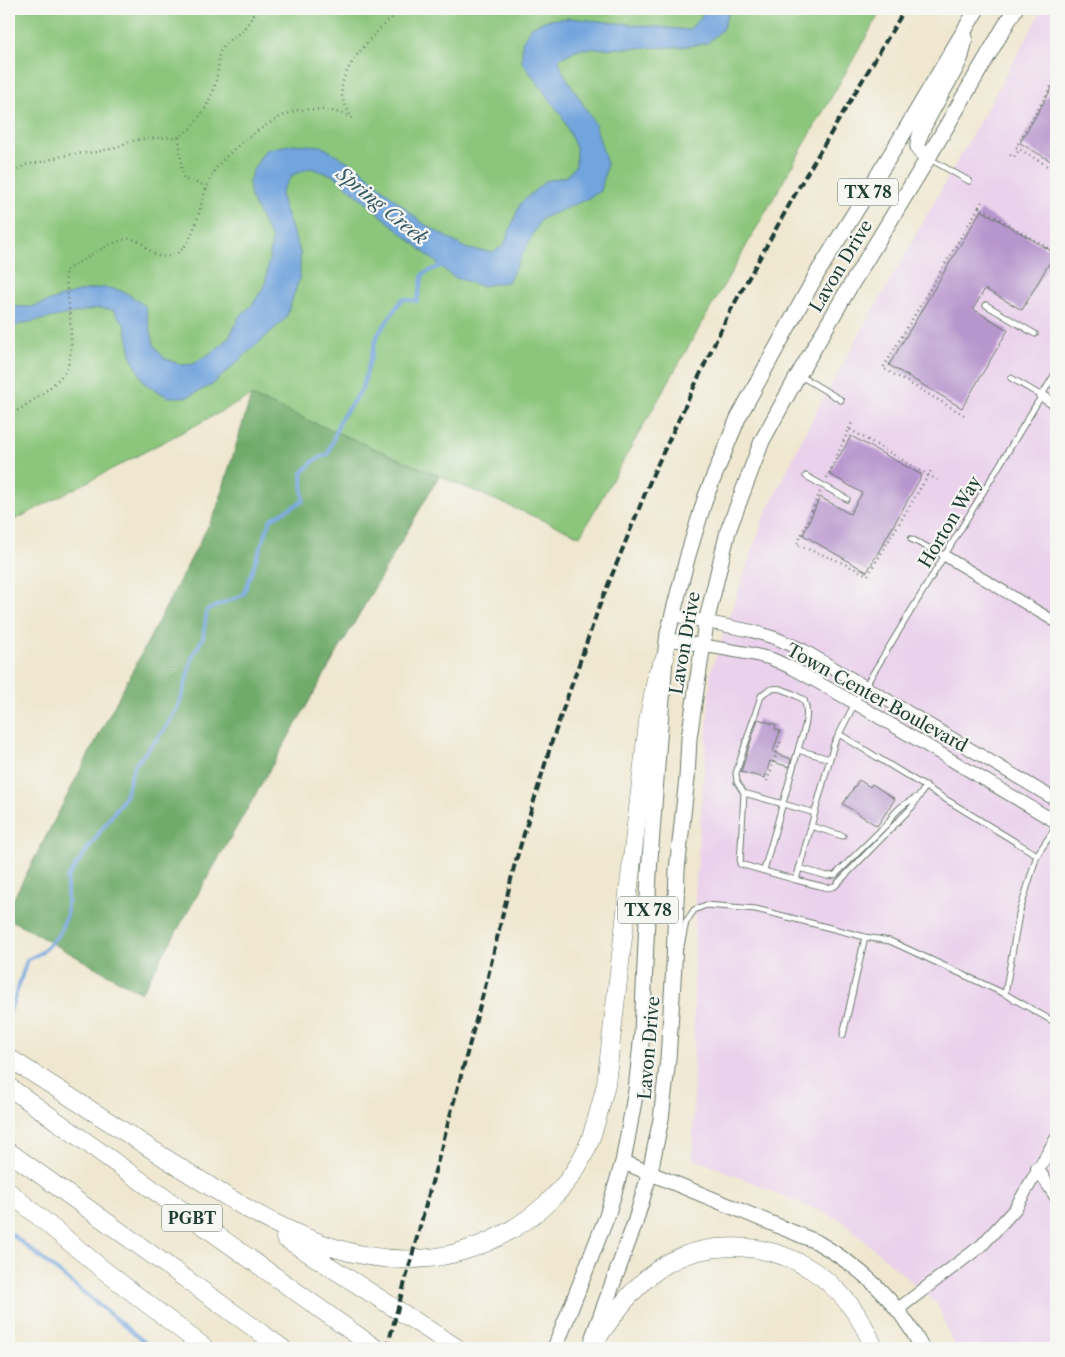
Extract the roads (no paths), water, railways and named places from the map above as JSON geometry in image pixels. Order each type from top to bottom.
[{"type":"highway","points":[[9,1058],[234,1201],[294,1234],[341,1250],[366,1257],[394,1260],[440,1257],[478,1246],[502,1235],[525,1221],[544,1206],[578,1166],[598,1118],[606,1084],[648,722],[657,674],[665,658]]},
{"type":"highway","name":"PGBT","points":[[9,1087],[375,1348]]},
{"type":"highway","name":"PGBT","points":[[9,1152],[282,1348]]},
{"type":"highway","points":[[9,1192],[101,1268],[205,1348]]},
{"type":"highway","points":[[234,1201],[264,1224],[457,1348]]},
{"type":"highway","points":[[590,1348],[621,1304],[638,1285],[660,1267],[707,1249],[732,1247],[759,1248],[781,1254],[805,1266],[826,1280],[845,1297],[856,1312],[867,1330],[874,1348]]},
{"type":"main road","name":"Lavon Drive","points":[[555,1348],[607,1216],[623,1162],[636,1090],[642,1034],[649,873],[667,639],[706,496],[738,418],[818,272],[899,141],[977,9]]},
{"type":"main road","name":"Lavon Drive","points":[[590,1348],[635,1223],[650,1172],[661,1120],[673,990],[678,870],[689,738],[706,623],[732,522],[762,441],[798,375],[1015,9]]},
{"type":"main road","points":[[928,158],[920,152],[918,147],[919,135],[946,89],[961,56],[967,26]]},
{"type":"main road","points":[[623,1162],[817,1242],[841,1256],[863,1274],[898,1308],[922,1348]]},
{"type":"street","points":[[1042,396],[1056,405]]},
{"type":"street","points":[[945,556],[1056,620]]},
{"type":"street","name":"Town Center Boulevard","points":[[673,616],[744,629],[775,638],[804,650],[1056,800]]},
{"type":"street","name":"Town Center Boulevard","points":[[667,639],[702,644],[772,659],[792,668],[855,703],[1056,822]]},
{"type":"street","points":[[898,1308],[982,1245],[1015,1209],[1037,1168],[1056,1139]]},
{"type":"street","points":[[1037,1168],[1056,1197]]},
{"type":"lane","points":[[928,158],[969,181]]},
{"type":"lane","points":[[986,305],[1035,334]]},
{"type":"lane","name":"Horton Way","points":[[796,880],[830,759],[839,734],[855,703],[1056,372]]},
{"type":"lane","points":[[798,375],[841,400]]},
{"type":"lane","points":[[1011,378],[1042,396]]},
{"type":"lane","points":[[806,476],[847,499]]},
{"type":"lane","points":[[912,539],[945,556]]},
{"type":"lane","points":[[764,870],[808,716],[808,708],[804,700],[776,688],[767,690],[761,696],[736,773],[737,782],[744,793],[740,864],[828,888],[835,886],[912,807],[926,786]]},
{"type":"lane","points":[[839,734],[1037,855]]},
{"type":"lane","points":[[798,750],[830,759]]},
{"type":"lane","points":[[744,793],[815,813]]},
{"type":"lane","points":[[799,868],[827,876],[838,874],[888,823],[894,813],[904,804],[917,797]]},
{"type":"lane","points":[[811,826],[843,836]]},
{"type":"lane","points":[[1005,994],[1019,914],[1037,855],[1056,827]]},
{"type":"lane","points":[[673,990],[686,922],[694,910],[706,905],[756,909],[865,937],[890,940],[1005,994],[1056,1023]]},
{"type":"lane","points":[[843,1035],[865,937]]},
{"type":"water","name":"Spring Creek","points":[[704,9],[730,9],[722,30],[707,43],[681,47],[578,49],[559,59],[562,70],[595,124],[607,164],[601,191],[541,219],[508,282],[481,286],[453,277],[335,176],[310,168],[293,175],[283,188],[281,198],[300,252],[300,276],[286,318],[212,385],[187,397],[168,397],[144,383],[132,358],[125,325],[113,310],[99,308],[20,324],[9,330],[9,309],[31,307],[85,290],[105,288],[123,292],[145,306],[154,345],[164,358],[181,365],[193,364],[217,349],[230,336],[239,317],[252,305],[265,285],[272,240],[251,198],[249,182],[252,172],[265,150],[293,144],[321,146],[359,168],[421,222],[467,249],[493,252],[504,245],[520,204],[545,181],[567,176],[576,165],[576,148],[562,116],[522,62],[522,42],[531,27],[547,20],[569,18],[689,30],[702,16]]},
{"type":"waterway","points":[[9,1015],[27,960],[42,952],[59,934],[67,915],[67,878],[125,797],[134,766],[165,729],[180,703],[193,655],[203,638],[207,610],[243,595],[271,519],[303,501],[302,473],[315,460],[328,454],[340,420],[362,389],[377,336],[402,299],[417,301],[423,274],[444,264]]},
{"type":"waterway","points":[[9,1232],[150,1348]]},
{"type":"railway","points":[[387,1348],[488,976],[514,867],[552,741],[599,607],[653,474],[728,315],[803,180],[905,9]]}]
